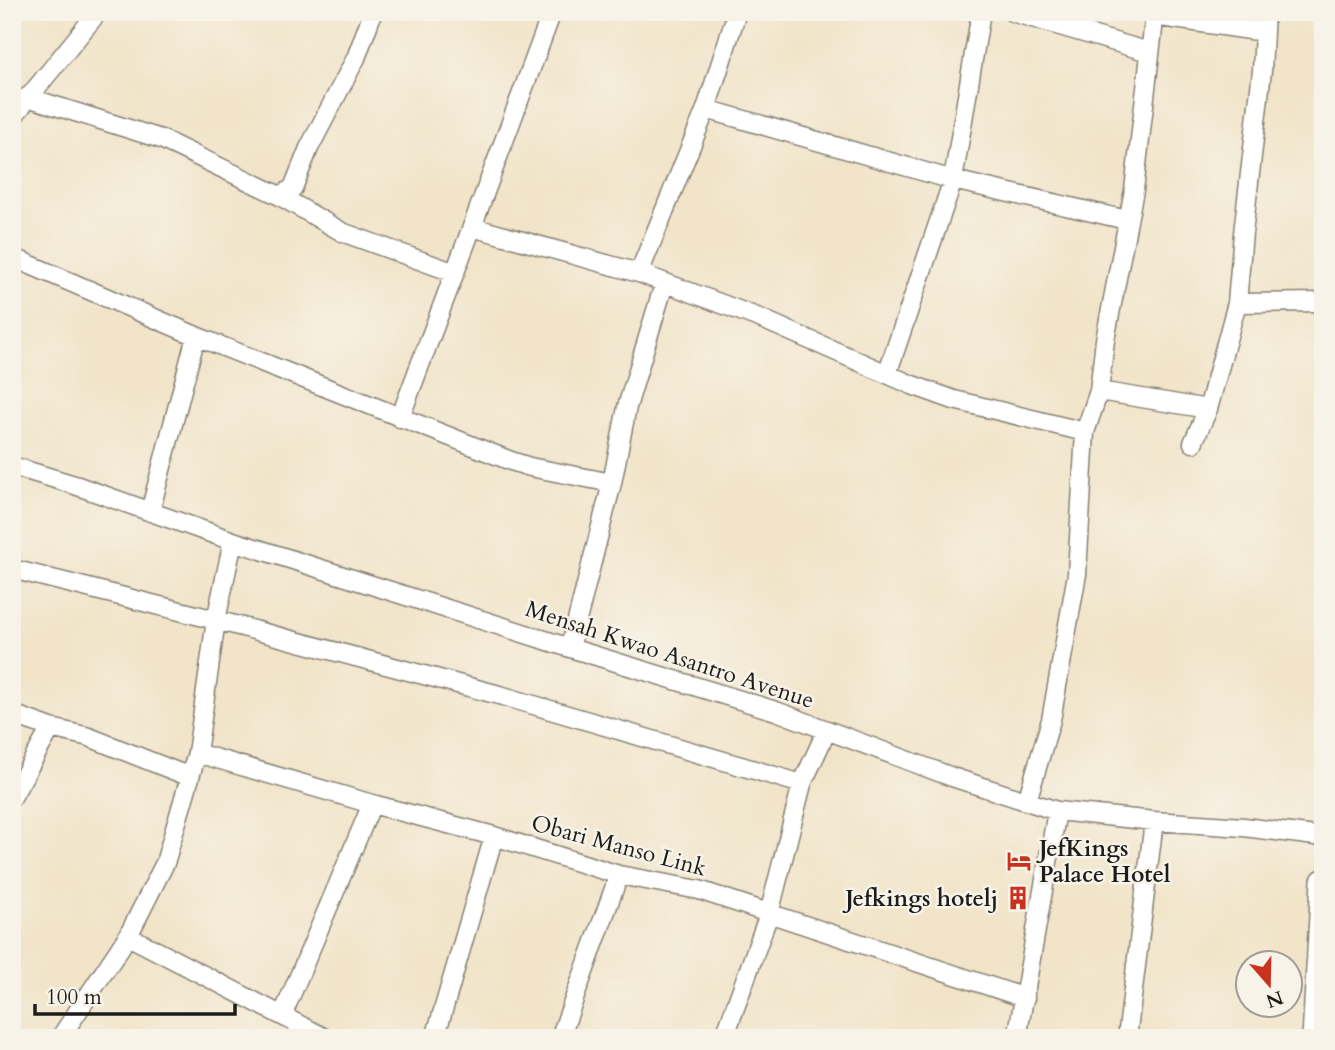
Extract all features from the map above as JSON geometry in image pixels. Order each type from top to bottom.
[{"type":"main road","points":[[1314,1038],[1323,881]]},
{"type":"street","points":[[12,118],[98,12]]},
{"type":"street","points":[[280,196],[293,188],[309,148],[356,58],[373,12]]},
{"type":"street","points":[[400,418],[552,12]]},
{"type":"street","points":[[639,273],[706,109],[737,12]]},
{"type":"street","points":[[887,374],[953,180],[981,12]]},
{"type":"street","points":[[1012,12],[1149,51]]},
{"type":"street","points":[[1193,443],[1208,410],[1237,303],[1242,233],[1262,71],[1265,12]]},
{"type":"street","points":[[1027,801],[1051,720],[1077,575],[1085,432],[1099,391],[1105,340],[1134,190],[1154,14],[1264,32]]},
{"type":"street","points":[[27,97],[161,139],[280,196],[342,232],[455,273]]},
{"type":"street","points":[[706,109],[953,180],[1127,220]]},
{"type":"street","points":[[472,227],[639,273],[762,319],[954,400],[1085,432]]},
{"type":"street","points":[[12,257],[196,336],[400,418],[530,467],[612,484]]},
{"type":"street","points":[[570,648],[612,484],[627,407],[664,284]]},
{"type":"street","points":[[1237,303],[1323,302]]},
{"type":"street","points":[[150,512],[196,336]]},
{"type":"street","points":[[1099,391],[1208,410]]},
{"type":"street","name":"Mensah Kwao Asantro Avenue","points":[[12,466],[75,485],[233,541],[776,711],[951,777],[1057,811],[1244,827],[1323,837]]},
{"type":"street","points":[[60,1038],[128,936],[164,863],[197,753],[216,620],[233,541]]},
{"type":"street","points":[[12,569],[503,696],[802,784]]},
{"type":"street","points":[[12,714],[51,729],[89,737],[190,776]]},
{"type":"street","points":[[12,797],[51,729]]},
{"type":"street","points":[[724,1038],[769,914],[802,784],[827,730]]},
{"type":"street","name":"Obari Manso Link","points":[[197,753],[494,836],[619,875],[699,890],[1025,998]]},
{"type":"street","points":[[283,1014],[372,804]]},
{"type":"street","points":[[1017,1038],[1057,811]]},
{"type":"street","points":[[1126,1038],[1154,821]]},
{"type":"street","points":[[435,1038],[494,836]]},
{"type":"street","points":[[560,1038],[619,875]]},
{"type":"street","points":[[128,936],[325,1038]]},
{"type":"place","name":"JefKings Palace Hotel","points":[[1019,861]]},
{"type":"place","name":"Jefkings hotelj","points":[[1018,898]]}]
